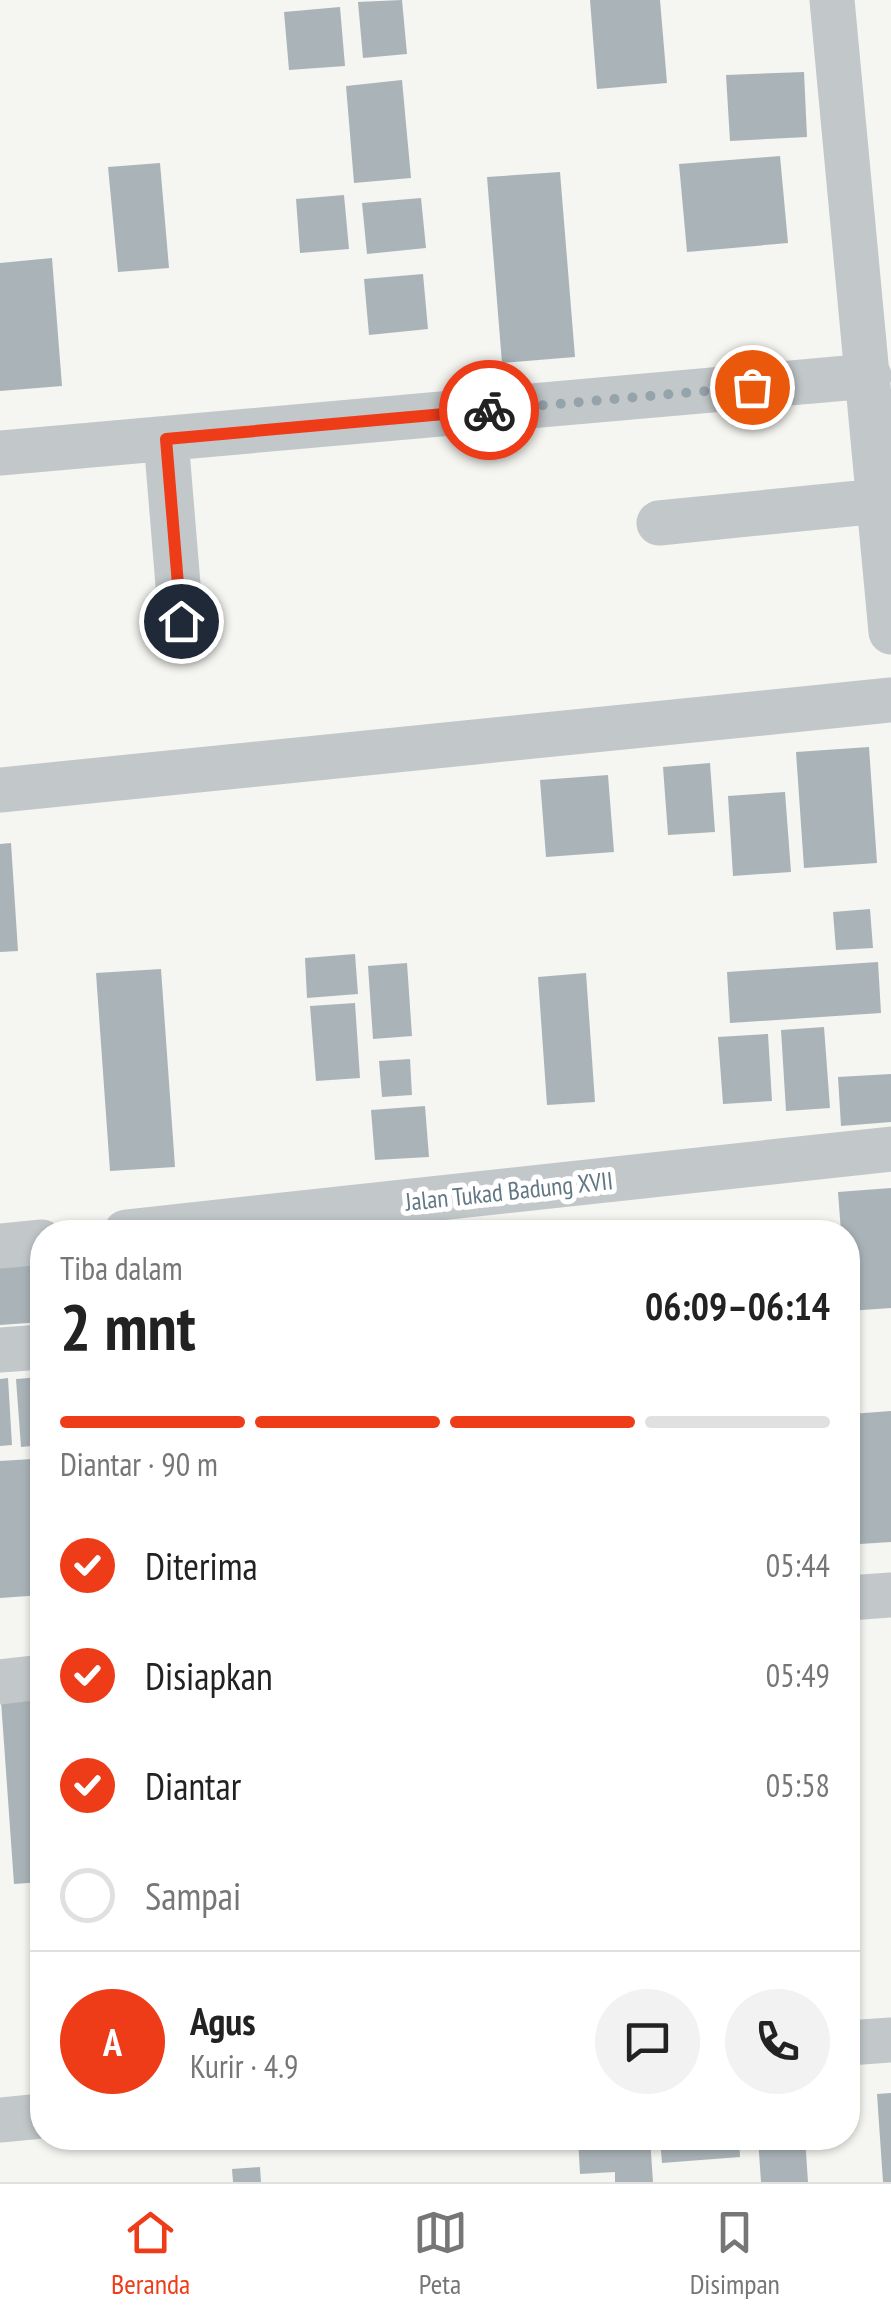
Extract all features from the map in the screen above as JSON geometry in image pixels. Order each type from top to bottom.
[{"type":"street","points":[[832,0],[891,632]]},
{"type":"street","points":[[0,452],[869,376]]},
{"type":"street","points":[[166,439],[181,621]]},
{"type":"street","points":[[659,523],[880,501]]},
{"type":"street","points":[[0,790],[891,700]]},
{"type":"street","name":"Jalan Tukad Badung XVII","points":[[237,1220],[891,1149]]},
{"type":"street","points":[[0,1246],[30,1243]]},
{"type":"street","points":[[0,1350],[30,1348]]},
{"type":"street","points":[[860,1597],[891,1594]]},
{"type":"street","points":[[0,1682],[30,1678]]},
{"type":"street","points":[[860,2043],[891,2040]]},
{"type":"street","points":[[0,2120],[30,2117]]},
{"type":"building","points":[[402,0],[407,54],[363,58],[358,2]]},
{"type":"building","points":[[590,0],[660,0],[667,83],[597,89]]},
{"type":"building","points":[[340,7],[345,66],[289,70],[284,12]]},
{"type":"building","points":[[804,72],[807,137],[730,141],[726,75]]},
{"type":"building","points":[[402,80],[411,178],[354,183],[346,86]]},
{"type":"building","points":[[780,156],[788,243],[687,252],[679,164]]},
{"type":"building","points":[[160,163],[169,268],[118,272],[108,167]]},
{"type":"building","points":[[560,172],[575,357],[502,363],[487,177]]},
{"type":"building","points":[[344,195],[349,249],[300,253],[296,199]]},
{"type":"building","points":[[421,198],[426,248],[367,254],[362,203]]},
{"type":"building","points":[[52,258],[62,386],[0,391],[0,263]]},
{"type":"building","points":[[423,274],[428,329],[369,335],[364,279]]},
{"type":"building","points":[[869,747],[877,863],[804,868],[796,752]]},
{"type":"building","points":[[710,763],[715,832],[668,835],[663,767]]},
{"type":"building","points":[[608,775],[614,852],[546,857],[540,780]]},
{"type":"building","points":[[785,792],[791,872],[733,876],[728,796]]},
{"type":"building","points":[[11,843],[18,951],[0,952],[0,844]]},
{"type":"building","points":[[870,909],[873,948],[836,950],[833,912]]},
{"type":"building","points":[[355,954],[358,994],[307,998],[305,958]]},
{"type":"building","points":[[878,962],[881,1013],[730,1023],[727,972]]},
{"type":"building","points":[[407,963],[412,1036],[373,1039],[368,966]]},
{"type":"building","points":[[161,969],[175,1167],[110,1171],[96,973]]},
{"type":"building","points":[[586,973],[595,1102],[547,1105],[538,977]]},
{"type":"building","points":[[355,1003],[360,1078],[316,1081],[310,1006]]},
{"type":"building","points":[[824,1027],[830,1108],[786,1111],[781,1030]]},
{"type":"building","points":[[768,1034],[772,1101],[723,1104],[718,1037]]},
{"type":"building","points":[[410,1059],[412,1095],[382,1097],[379,1061]]},
{"type":"building","points":[[891,1074],[891,1122],[841,1126],[838,1077]]},
{"type":"building","points":[[425,1106],[429,1157],[375,1160],[371,1110]]},
{"type":"building","points":[[891,1188],[891,1308],[860,1310],[860,1220],[840,1220],[838,1192]]},
{"type":"building","points":[[30,1264],[30,1323],[0,1325],[0,1266]]},
{"type":"building","points":[[8,1378],[12,1445],[0,1446],[0,1379]]},
{"type":"building","points":[[30,1378],[30,1446],[21,1447],[16,1379]]},
{"type":"building","points":[[891,1411],[891,1542],[860,1544],[860,1413]]},
{"type":"building","points":[[30,1459],[30,1596],[0,1598],[0,1461]]},
{"type":"building","points":[[30,1699],[30,1883],[14,1884],[1,1701]]},
{"type":"building","points":[[891,2093],[891,2182],[883,2182],[877,2094]]},
{"type":"building","points":[[579,2150],[651,2150],[653,2182],[615,2182],[615,2172],[580,2174]]},
{"type":"building","points":[[661,2150],[740,2150],[740,2157],[662,2163]]},
{"type":"building","points":[[759,2150],[806,2150],[808,2182],[761,2182]]},
{"type":"building","points":[[260,2167],[261,2182],[233,2182],[232,2169]]},
{"type":"way so far","points":[[489,410],[752,387]]},
{"type":"route","points":[[181,621],[166,439],[489,410]]}]
